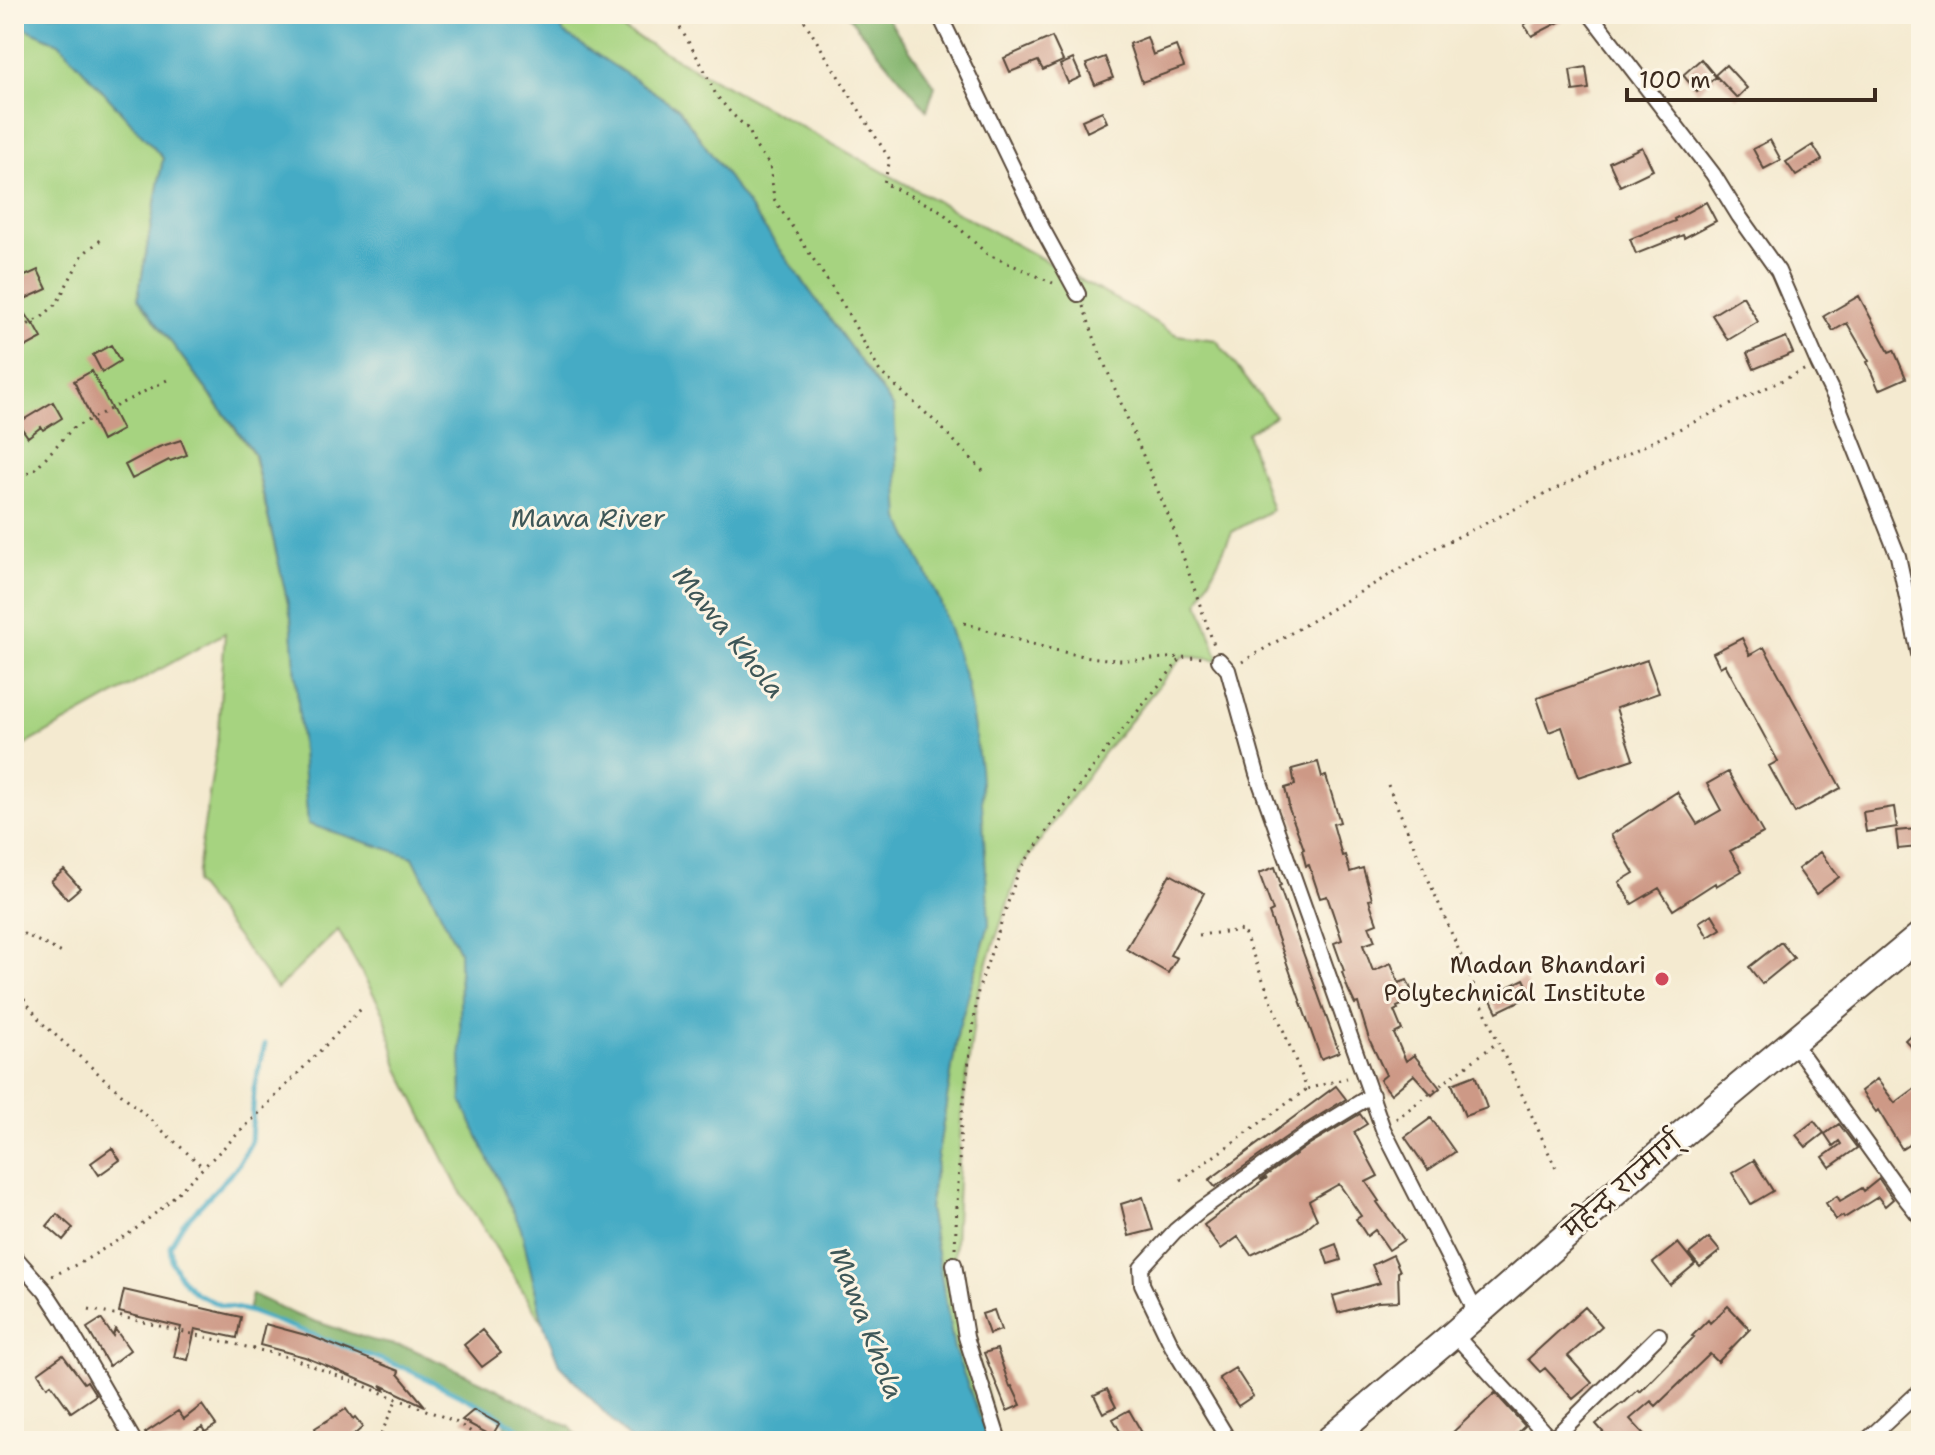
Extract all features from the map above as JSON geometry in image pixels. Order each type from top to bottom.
[{"type":"highway","name":"महेन्द्र राज्मार्ग्","points":[[1328,1441],[1681,1135],[1921,935]]},
{"type":"street","points":[[939,14],[1042,228],[1078,294]]},
{"type":"street","points":[[1590,14],[1713,174],[1778,271],[1836,400],[1898,556],[1921,663]]},
{"type":"street","points":[[1224,665],[1257,774],[1383,1129],[1477,1314]]},
{"type":"street","points":[[1792,1041],[1921,1218]]},
{"type":"street","points":[[1229,1441],[1172,1346],[1142,1284],[1141,1268],[1175,1231],[1199,1211],[1305,1136],[1372,1095]]},
{"type":"street","points":[[14,1256],[64,1320],[134,1441]]},
{"type":"street","points":[[954,1264],[966,1337],[999,1441]]},
{"type":"street","points":[[1454,1334],[1552,1441],[1659,1335]]},
{"type":"street","points":[[1866,1441],[1921,1390]]},
{"type":"path","points":[[672,14],[716,95],[749,130],[755,146],[770,165],[774,199],[844,306],[880,372],[938,424],[983,471]]},
{"type":"path","points":[[800,14],[890,160],[884,183],[941,211],[987,254],[1078,294],[1171,522],[1224,665]]},
{"type":"path","points":[[14,332],[42,317],[57,303],[83,254],[102,239]]},
{"type":"path","points":[[964,623],[1055,651],[1123,660],[1183,656],[1224,665],[1435,548],[1818,363]]},
{"type":"path","points":[[14,482],[35,469],[73,428],[171,378]]},
{"type":"path","points":[[954,1264],[961,1121],[978,991],[1019,870],[1105,751],[1183,656]]},
{"type":"path","points":[[1388,785],[1558,1173]]},
{"type":"path","points":[[1199,935],[1243,930],[1307,1089]]},
{"type":"path","points":[[14,978],[15,938],[24,934],[64,954]]},
{"type":"path","points":[[14,986],[42,1023],[203,1167]]},
{"type":"path","points":[[38,1283],[82,1262],[133,1231],[162,1208],[362,1008]]},
{"type":"path","points":[[1383,1129],[1498,1042]]},
{"type":"path","points":[[1181,1180],[1307,1089],[1362,1073]]},
{"type":"path","points":[[89,1309],[292,1358],[454,1421],[486,1441]]},
{"type":"path","points":[[378,1441],[397,1398]]},
{"type":"green space","points":[[554,14],[595,14],[1177,335],[1216,340],[1275,416],[1247,433],[1272,510],[1232,532],[1199,602],[1219,660],[1183,656],[1105,751],[1019,870],[978,991],[961,1121],[954,1264],[999,1441],[989,1441],[954,1349],[929,1209],[958,1031],[989,924],[940,601],[899,519],[894,408],[678,108],[563,33]]},
{"type":"green space","points":[[846,14],[895,14],[888,19],[935,86],[927,110]]},
{"type":"green space","points":[[14,23],[59,43],[163,158],[138,298],[253,453],[291,617],[308,824],[413,857],[459,951],[462,1102],[521,1228],[543,1323],[457,1186],[398,1067],[384,1013],[338,930],[277,989],[195,883],[217,745],[225,633],[14,751]]},
{"type":"green space","points":[[252,1294],[296,1315],[371,1340],[410,1348],[570,1427],[582,1441],[518,1441],[509,1436],[504,1420],[443,1386],[379,1358],[248,1311]]},
{"type":"water","name":"Mawa River","points":[[14,14],[554,14],[564,33],[678,108],[894,408],[900,519],[940,601],[967,685],[980,767],[989,924],[958,1031],[929,1209],[954,1349],[989,1441],[631,1441],[559,1364],[543,1323],[521,1228],[462,1102],[459,951],[413,857],[308,824],[291,617],[254,453],[138,298],[163,158],[59,43],[14,23]]},
{"type":"building","points":[[1538,14],[1575,14],[1532,36],[1524,25]]},
{"type":"building","points":[[1052,37],[1063,61],[1043,70],[1038,61],[1010,72],[1004,58]]},
{"type":"building","points":[[1147,37],[1153,55],[1176,46],[1184,67],[1142,82],[1129,44]]},
{"type":"building","points":[[1105,57],[1113,78],[1095,85],[1086,64]]},
{"type":"building","points":[[1073,59],[1081,77],[1068,83],[1060,65]]},
{"type":"building","points":[[1701,59],[1716,77],[1697,92],[1683,75]]},
{"type":"building","points":[[1726,65],[1747,88],[1737,98],[1715,75]]},
{"type":"building","points":[[1586,67],[1589,89],[1573,91],[1570,70]]},
{"type":"building","points":[[1102,111],[1107,122],[1087,132],[1082,120]]},
{"type":"building","points":[[1770,140],[1781,160],[1764,169],[1753,149]]},
{"type":"building","points":[[1813,145],[1822,160],[1796,176],[1786,162]]},
{"type":"building","points":[[1642,147],[1653,170],[1620,186],[1609,162]]},
{"type":"building","points":[[1706,202],[1716,221],[1684,238],[1683,235],[1636,254],[1630,239],[1675,221]]},
{"type":"building","points":[[38,270],[47,289],[18,302],[42,338],[20,350],[14,339],[14,281]]},
{"type":"building","points":[[1743,296],[1758,322],[1728,340],[1712,315]]},
{"type":"building","points":[[1859,296],[1889,352],[1894,350],[1906,378],[1879,390],[1869,361],[1847,323],[1833,331],[1824,316]]},
{"type":"building","points":[[1786,337],[1793,353],[1754,369],[1747,353]]},
{"type":"building","points":[[111,345],[120,361],[102,372],[93,355]]},
{"type":"building","points":[[92,371],[122,430],[102,441],[74,381]]},
{"type":"building","points":[[53,402],[62,418],[28,437],[18,423]]},
{"type":"building","points":[[181,440],[187,455],[169,460],[132,479],[125,465],[159,447]]},
{"type":"building","points":[[1742,638],[1750,655],[1764,647],[1841,788],[1795,813],[1769,766],[1778,761],[1725,664],[1720,667],[1713,653]]},
{"type":"building","points":[[1647,660],[1659,693],[1616,708],[1633,759],[1579,777],[1562,727],[1549,732],[1537,698]]},
{"type":"building","points":[[1318,762],[1322,777],[1326,776],[1340,822],[1333,824],[1342,856],[1345,855],[1350,872],[1363,868],[1372,899],[1369,900],[1377,923],[1369,926],[1375,941],[1363,945],[1373,971],[1391,963],[1399,983],[1407,980],[1415,999],[1394,1011],[1402,1030],[1394,1034],[1406,1061],[1414,1055],[1440,1088],[1432,1095],[1414,1075],[1391,1094],[1380,1080],[1386,1075],[1369,1039],[1358,1003],[1355,1004],[1342,972],[1334,943],[1342,940],[1327,896],[1320,898],[1309,865],[1306,866],[1304,849],[1288,806],[1285,788],[1295,785],[1292,769]]},
{"type":"building","points":[[1728,772],[1763,833],[1730,851],[1742,871],[1716,886],[1715,883],[1673,910],[1659,888],[1632,904],[1619,882],[1634,873],[1611,835],[1677,792],[1697,824],[1721,810],[1707,784]]},
{"type":"building","points":[[1894,807],[1897,827],[1866,832],[1863,812]]},
{"type":"building","points":[[1916,829],[1918,847],[1898,849],[1896,831]]},
{"type":"building","points":[[1820,852],[1839,877],[1816,894],[1798,869]]},
{"type":"building","points":[[1275,867],[1279,886],[1339,1052],[1321,1059],[1269,913],[1273,911],[1259,873]]},
{"type":"building","points":[[64,870],[80,888],[67,899],[51,881]]},
{"type":"building","points":[[1170,874],[1204,893],[1170,955],[1177,958],[1168,973],[1126,949]]},
{"type":"building","points":[[1712,914],[1721,929],[1708,937],[1699,922]]},
{"type":"building","points":[[1781,942],[1794,958],[1762,984],[1749,967]]},
{"type":"building","points":[[1524,979],[1532,995],[1497,1012],[1489,996]]},
{"type":"building","points":[[1921,1025],[1921,1057],[1905,1040]]},
{"type":"building","points":[[1475,1075],[1487,1108],[1465,1116],[1452,1084]]},
{"type":"building","points":[[1877,1079],[1895,1103],[1921,1084],[1921,1137],[1902,1149],[1878,1110],[1876,1112],[1861,1091]]},
{"type":"building","points":[[1336,1086],[1346,1099],[1215,1187],[1209,1180]]},
{"type":"building","points":[[1360,1114],[1367,1124],[1354,1132],[1378,1176],[1366,1182],[1404,1240],[1389,1250],[1375,1230],[1367,1236],[1356,1219],[1361,1216],[1339,1184],[1309,1201],[1317,1219],[1303,1231],[1251,1255],[1238,1237],[1221,1249],[1204,1225],[1310,1144]]},
{"type":"building","points":[[1431,1118],[1455,1152],[1428,1170],[1405,1137]]},
{"type":"building","points":[[1814,1121],[1824,1133],[1806,1147],[1796,1135]]},
{"type":"building","points":[[1839,1124],[1857,1148],[1830,1167],[1823,1157],[1841,1144],[1839,1141],[1833,1146],[1825,1134]]},
{"type":"building","points":[[112,1148],[120,1160],[99,1175],[91,1163]]},
{"type":"building","points":[[1754,1160],[1773,1191],[1751,1204],[1732,1173]]},
{"type":"building","points":[[1879,1179],[1893,1199],[1885,1206],[1878,1197],[1836,1220],[1826,1203],[1837,1196],[1840,1201],[1862,1188],[1864,1191]]},
{"type":"building","points":[[1143,1197],[1153,1230],[1129,1236],[1121,1204]]},
{"type":"building","points":[[57,1214],[73,1228],[63,1240],[47,1226]]},
{"type":"building","points":[[1709,1238],[1720,1251],[1700,1267],[1689,1254]]},
{"type":"building","points":[[1678,1243],[1695,1264],[1670,1285],[1653,1263]]},
{"type":"building","points":[[1336,1244],[1341,1260],[1328,1264],[1323,1249]]},
{"type":"building","points":[[1393,1255],[1400,1271],[1399,1301],[1378,1302],[1338,1313],[1333,1296],[1380,1283],[1372,1265]]},
{"type":"building","points":[[124,1290],[241,1317],[237,1338],[195,1329],[188,1360],[174,1357],[181,1327],[119,1312]]},
{"type":"building","points":[[1728,1306],[1750,1329],[1718,1362],[1710,1354],[1656,1406],[1651,1401],[1630,1419],[1650,1441],[1611,1441],[1596,1424],[1638,1390],[1640,1392],[1708,1320],[1710,1323]]},
{"type":"building","points":[[1585,1307],[1602,1326],[1568,1356],[1592,1383],[1573,1399],[1545,1368],[1540,1372],[1528,1359]]},
{"type":"building","points":[[994,1310],[1001,1330],[989,1334],[982,1314]]},
{"type":"building","points":[[101,1319],[113,1336],[115,1329],[130,1350],[109,1366],[87,1328]]},
{"type":"building","points":[[265,1324],[313,1337],[399,1371],[398,1374],[425,1406],[381,1385],[386,1391],[305,1357],[260,1345]]},
{"type":"building","points":[[482,1330],[501,1353],[482,1367],[464,1345]]},
{"type":"building","points":[[997,1349],[1010,1387],[1021,1405],[1007,1411],[984,1353]]},
{"type":"building","points":[[63,1355],[96,1395],[71,1412],[51,1384],[47,1387],[38,1373]]},
{"type":"building","points":[[1235,1368],[1253,1396],[1238,1406],[1219,1378]]},
{"type":"building","points":[[1107,1389],[1116,1407],[1103,1413],[1094,1395]]},
{"type":"building","points":[[1495,1393],[1525,1426],[1509,1441],[1459,1441],[1452,1433]]},
{"type":"building","points":[[202,1405],[216,1425],[205,1432],[202,1427],[180,1441],[151,1441],[145,1433],[178,1411],[184,1419]]},
{"type":"building","points":[[346,1409],[363,1427],[347,1441],[322,1441],[315,1428]]},
{"type":"building","points":[[474,1410],[499,1424],[492,1436],[462,1420]]},
{"type":"building","points":[[1129,1410],[1141,1431],[1125,1440],[1113,1419]]},
{"type":"waterway","points":[[265,1044],[254,1089],[251,1142],[237,1167],[183,1224],[170,1246],[172,1262],[180,1277],[195,1293],[220,1305],[248,1311],[407,1369],[490,1410],[538,1441]]},
{"type":"place","name":"Madan Bhandari Polytechnical Institute","points":[[1662,979]]},
{"type":"water label","name":"Mawa Khola","points":[[729,632]]},
{"type":"water label","name":"Mawa Khola","points":[[867,1323]]}]
